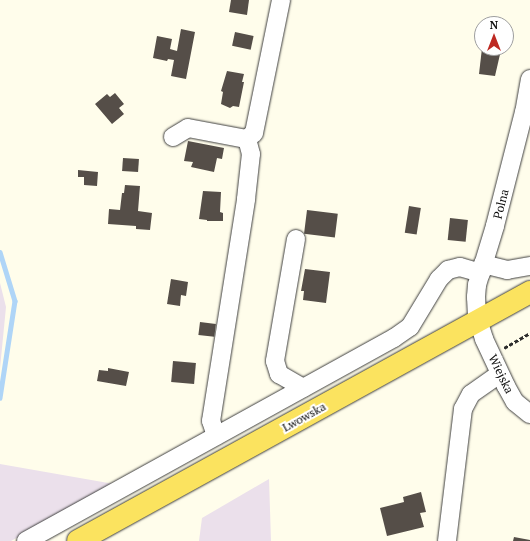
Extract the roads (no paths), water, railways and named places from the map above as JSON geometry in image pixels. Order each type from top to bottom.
[{"type":"main road","name":"Lwowska","points":[[78,541],[106,534],[481,328],[530,292]]},
{"type":"main road","name":"Lwowska","points":[[481,328],[530,309]]},
{"type":"street","points":[[247,140],[254,133],[281,0]]},
{"type":"street","name":"Polna","points":[[481,328],[476,297],[482,269],[495,226],[524,112],[530,79]]},
{"type":"street","points":[[173,137],[188,128],[247,140]]},
{"type":"street","points":[[216,436],[210,420],[252,154],[247,140]]},
{"type":"street","points":[[296,239],[275,361],[279,374],[303,388]]},
{"type":"street","points":[[26,541],[394,338],[410,327],[439,279],[448,270],[460,267],[507,270],[530,266]]},
{"type":"street","name":"Wiejska","points":[[481,328],[500,374],[515,402],[530,414]]},
{"type":"street","points":[[447,541],[463,409],[471,394],[500,374]]},
{"type":"street","points":[[93,503],[106,534]]},
{"type":"waterway","points":[[0,252],[15,301],[0,398]]}]
